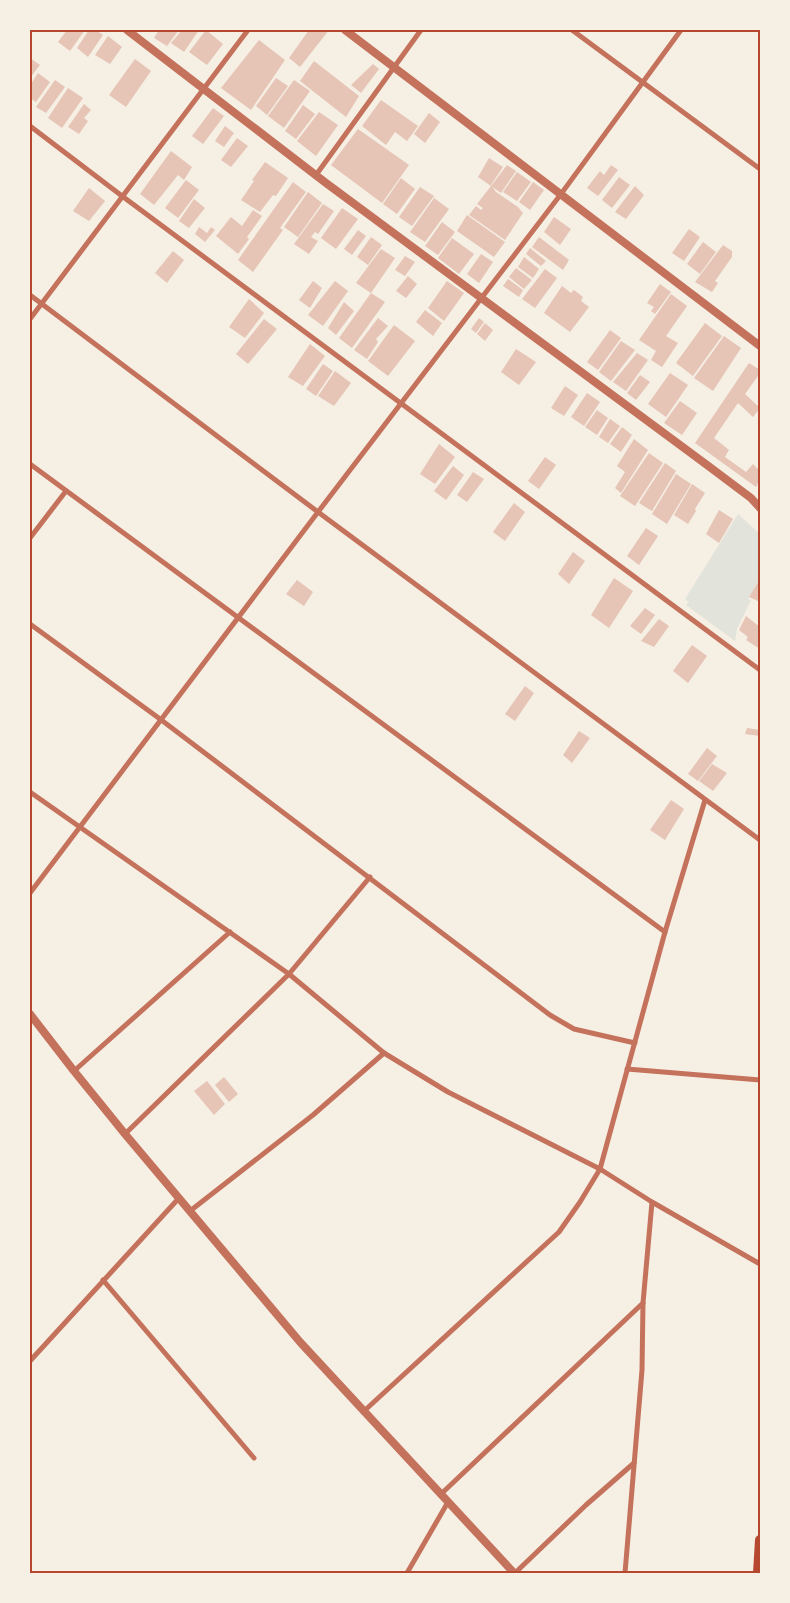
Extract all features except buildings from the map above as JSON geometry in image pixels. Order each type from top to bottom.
[{"type":"main road","points":[[758,1573],[760,1540]]},
{"type":"street","points":[[128,30],[316,175],[751,498],[760,508]]},
{"type":"street","points":[[30,319],[248,30]]},
{"type":"street","points":[[345,30],[760,346]]},
{"type":"street","points":[[316,175],[421,30]]},
{"type":"street","points":[[572,30],[760,169]]},
{"type":"street","points":[[30,892],[561,194],[681,30]]},
{"type":"street","points":[[30,126],[760,670]]},
{"type":"street","points":[[30,296],[760,840]]},
{"type":"street","points":[[30,464],[665,932]]},
{"type":"street","points":[[30,538],[66,491]]},
{"type":"street","points":[[751,498],[760,500]]},
{"type":"street","points":[[30,624],[160,719],[370,877],[508,984],[563,1023],[590,1034],[635,1043]]},
{"type":"street","points":[[30,792],[289,974],[384,1053],[456,1096],[600,1168],[652,1202],[760,1264]]},
{"type":"street","points":[[364,1412],[559,1232],[573,1214],[600,1168],[665,932],[705,800]]},
{"type":"street","points":[[125,1134],[289,974],[370,877]]},
{"type":"street","points":[[74,1071],[230,932]]},
{"type":"street","points":[[31,1016],[125,1134],[300,1342],[440,1495],[515,1573],[586,1505],[634,1463]]},
{"type":"street","points":[[190,1211],[313,1114],[384,1053]]},
{"type":"street","points":[[628,1069],[760,1080]]},
{"type":"street","points":[[30,1361],[179,1198]]},
{"type":"street","points":[[625,1573],[642,1370],[643,1303],[652,1202]]},
{"type":"street","points":[[104,1280],[254,1458]]},
{"type":"street","points":[[440,1495],[643,1303]]},
{"type":"street","points":[[407,1573],[448,1502]]},
{"type":"shaded area","points":[[738,514],[760,534],[760,579],[748,599],[751,600],[737,629],[735,641],[686,605],[689,602],[685,599]]}]
